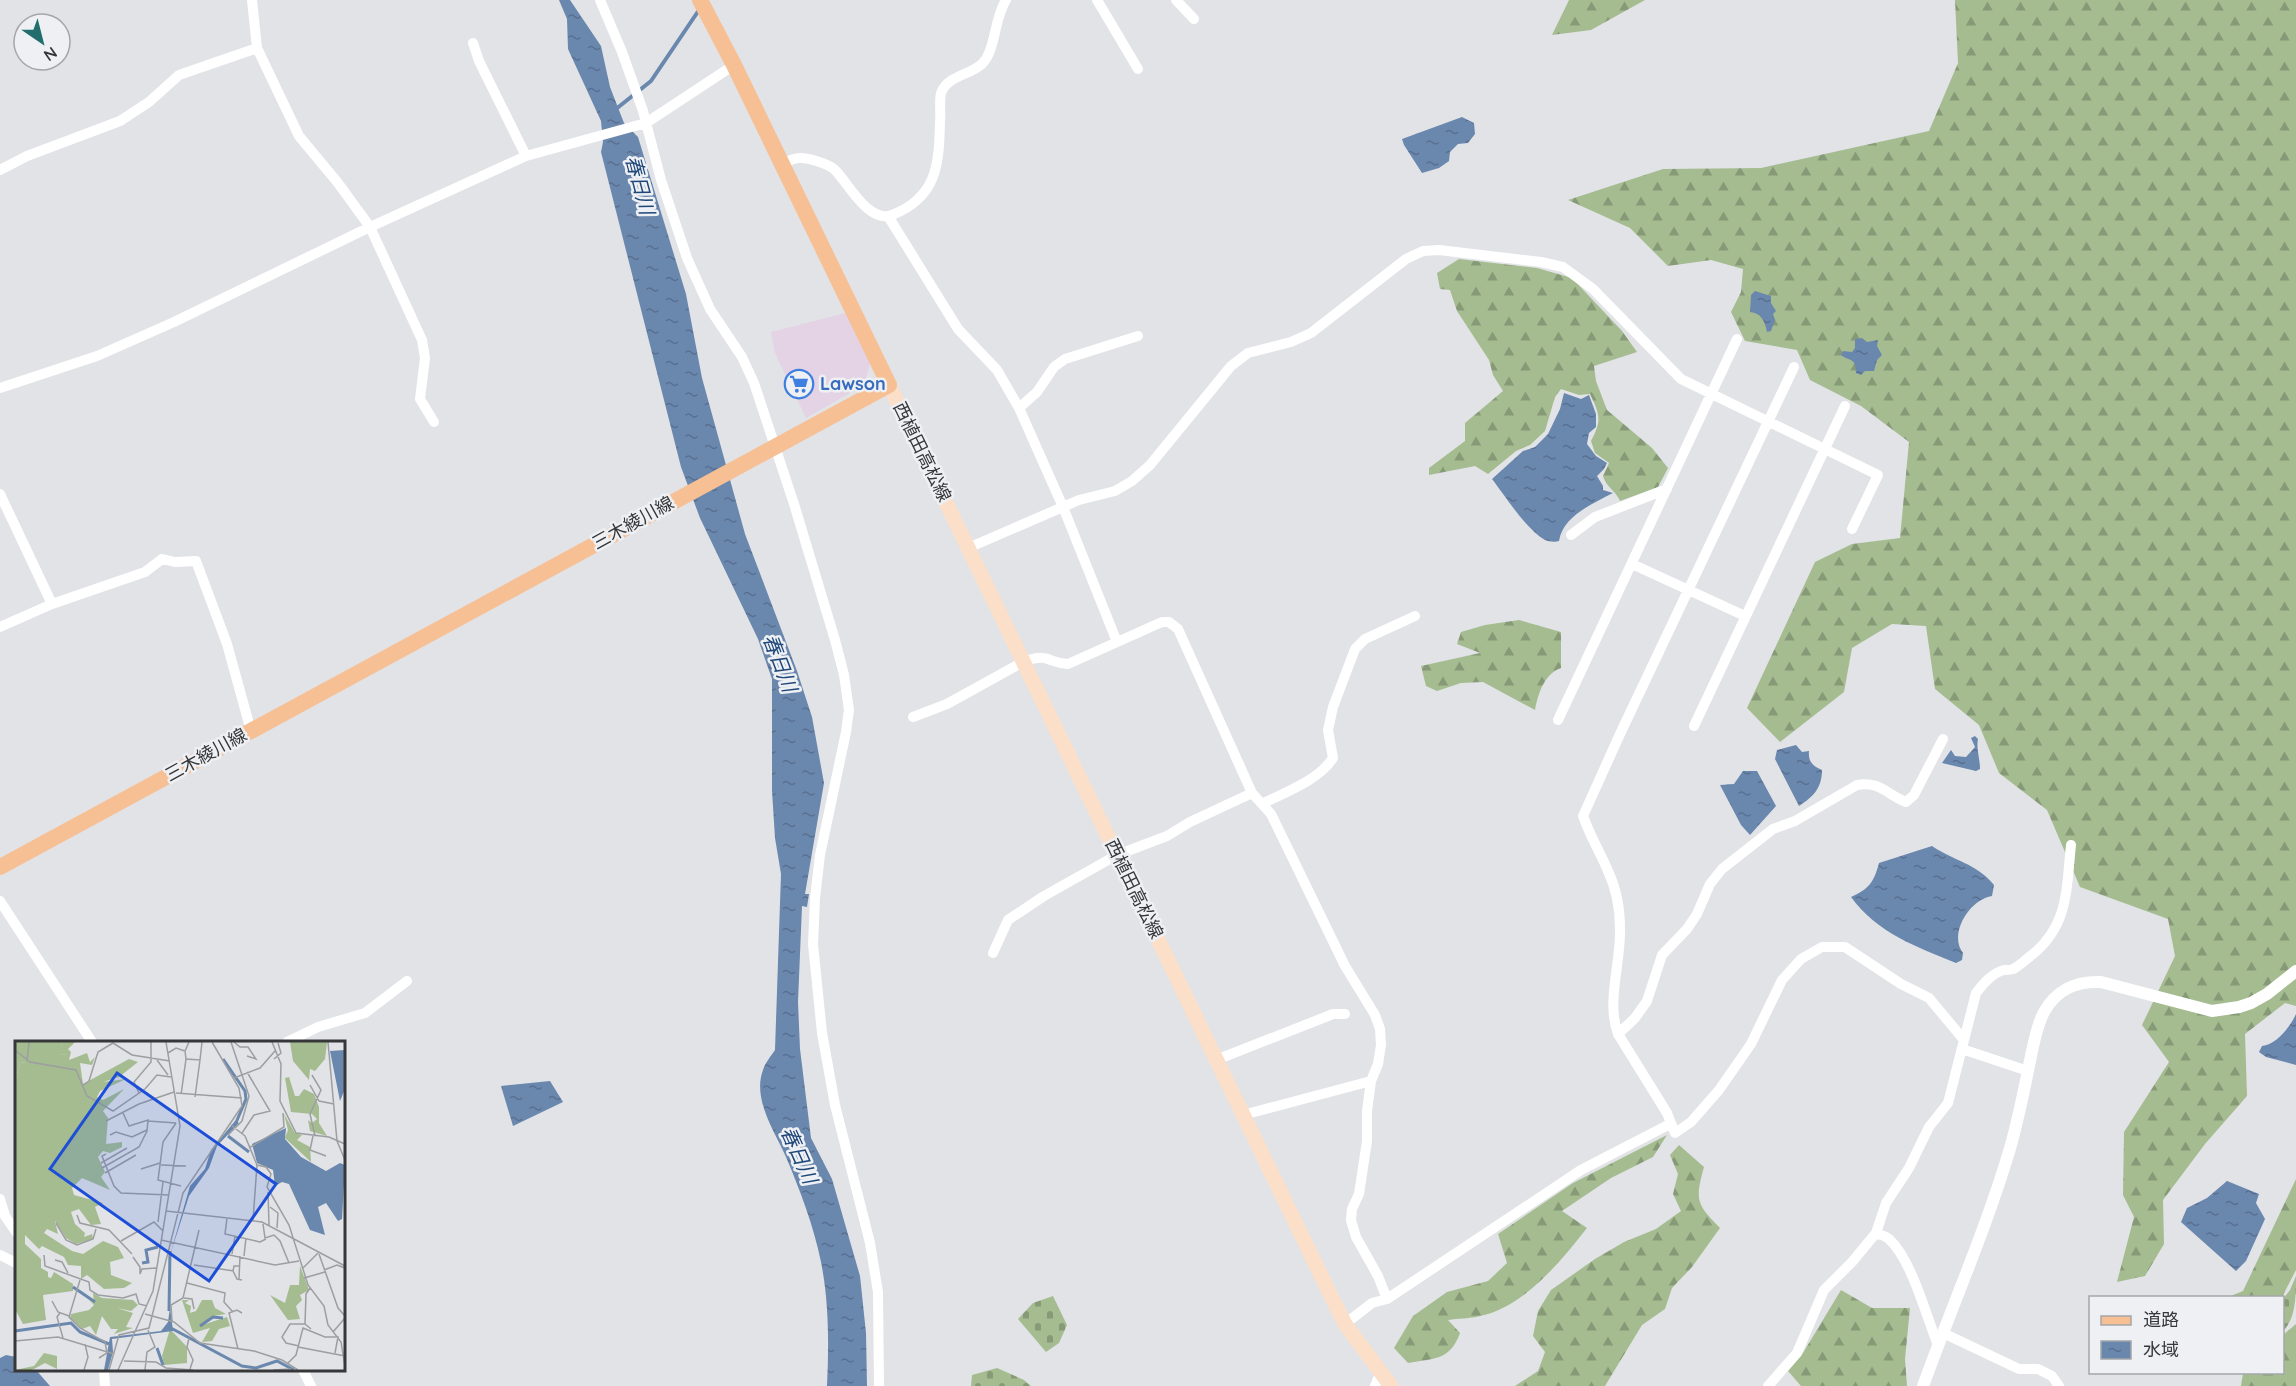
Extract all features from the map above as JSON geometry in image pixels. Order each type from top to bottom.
[{"type":"main road","points":[[704,7],[889,385]]},
{"type":"main road","name":"三木綾川線","points":[[0,867],[889,385]]},
{"type":"main road","name":"西植田高松線","points":[[889,385],[1345,1324],[1378,1380],[1391,1386]]},
{"type":"street","points":[[252,0],[257,48],[299,136],[338,183],[370,227],[422,340],[425,358],[420,399],[434,422]]},
{"type":"street","points":[[600,0],[622,52],[687,258],[710,309],[746,365],[754,383],[835,640],[848,702],[846,732],[820,855],[813,944],[822,1033],[835,1105],[870,1243],[878,1292],[879,1386]]},
{"type":"street","points":[[782,163],[801,158],[833,167],[858,199],[875,213],[888,216],[902,210],[927,189],[939,164],[941,94],[947,84],[982,64],[988,52],[1000,9],[1006,0]]},
{"type":"street","points":[[1097,0],[1138,69]]},
{"type":"street","points":[[1176,0],[1194,19]]},
{"type":"street","points":[[473,43],[479,61],[526,156]]},
{"type":"street","points":[[0,170],[27,156],[120,121],[149,102],[179,75],[257,48]]},
{"type":"street","points":[[0,388],[97,356],[526,156],[644,124],[734,65]]},
{"type":"street","points":[[888,216],[958,329],[997,370],[1019,408],[1117,642]]},
{"type":"street","points":[[968,548],[1079,500],[1115,491],[1132,481],[1150,465],[1231,366],[1248,353],[1291,342],[1311,333],[1406,259],[1423,251],[1439,250],[1541,262],[1563,267],[1577,275],[1593,289],[1680,380],[1878,475],[1852,529]]},
{"type":"street","points":[[1019,408],[1037,392],[1054,367],[1065,359],[1138,336]]},
{"type":"street","points":[[1558,720],[1737,339]]},
{"type":"street","points":[[1794,367],[1583,816],[1591,839],[1608,871],[1616,895],[1620,930],[1613,1020],[1618,1034],[1666,1113],[1675,1133],[1691,1122],[1719,1090],[1751,1044],[1782,980],[1801,959],[1822,947],[1845,947],[1901,984],[1929,998],[1963,1045],[2028,1071]]},
{"type":"street","points":[[1694,726],[1845,406]]},
{"type":"street","points":[[1571,535],[1595,517],[1667,489]]},
{"type":"street","points":[[0,494],[52,604]]},
{"type":"street","points":[[0,627],[52,604],[145,572],[162,559],[176,562],[196,561],[227,644],[251,731]]},
{"type":"street","points":[[1632,564],[1745,616]]},
{"type":"street","points":[[1262,804],[1309,779],[1328,765],[1333,758],[1328,730],[1333,707],[1355,649],[1365,639],[1415,616]]},
{"type":"street","points":[[913,717],[947,704],[1036,657],[1049,658],[1061,664],[1068,664],[1162,622],[1169,622],[1178,629],[1252,793],[1271,814],[1345,966],[1375,1015],[1380,1029],[1381,1045],[1378,1064],[1371,1081],[1367,1111],[1366,1151],[1359,1194],[1352,1209],[1351,1220],[1356,1237],[1378,1276],[1387,1299]]},
{"type":"street","points":[[1618,1034],[1635,1018],[1647,1001],[1662,955],[1688,929],[1710,884],[1722,869],[1773,829],[1794,821],[1857,785],[1868,783],[1880,786],[1906,802],[1914,795],[1943,739]]},
{"type":"street","points":[[993,953],[1008,920],[1044,896],[1117,855],[1167,836],[1190,822],[1252,793]]},
{"type":"street","points":[[1768,1386],[1797,1353],[1824,1290],[1852,1262],[1876,1233],[1886,1203],[1909,1168],[1929,1127],[1948,1103],[1976,993],[1984,982],[2001,971],[2013,969],[2040,949],[2052,936],[2061,918],[2065,900],[2070,845]]},
{"type":"street","points":[[0,901],[92,1041]]},
{"type":"street","points":[[1923,1386],[2001,1178],[2012,1144],[2043,1013],[2054,998],[2074,985],[2083,982],[2101,982],[2212,1011],[2251,1003],[2267,994],[2296,971]]},
{"type":"street","points":[[290,1041],[318,1027],[365,1013],[407,981]]},
{"type":"street","points":[[1216,1060],[1333,1014],[1345,1014]]},
{"type":"street","points":[[1243,1116],[1371,1081]]},
{"type":"street","points":[[1345,1324],[1372,1303],[1387,1299],[1581,1170],[1670,1125]]},
{"type":"street","points":[[0,1199],[5,1216],[15,1231]]},
{"type":"street","points":[[1876,1233],[1888,1238],[1900,1253],[1940,1339],[2019,1369],[2038,1369],[2052,1376],[2059,1386]]},
{"type":"street","points":[[0,1255],[15,1262]]},
{"type":"street","points":[[104,1371],[105,1386]]},
{"type":"street","points":[[304,1371],[311,1386]]},
{"type":"shaded area","points":[[846,313],[870,363],[864,385],[806,418],[775,353],[771,332]]},
{"type":"green space","points":[[1569,0],[1645,0],[1591,30],[1552,35]]},
{"type":"green space","points":[[1955,0],[2296,0],[2296,1006],[2285,1003],[2245,1034],[2247,1096],[2205,1144],[2163,1200],[2164,1244],[2145,1276],[2117,1282],[2134,1217],[2123,1195],[2124,1132],[2169,1062],[2142,1025],[2175,956],[2168,919],[2080,887],[2047,810],[1999,773],[1979,725],[1935,689],[1926,626],[1892,624],[1852,648],[1844,692],[1780,742],[1747,708],[1815,562],[1852,544],[1900,538],[1909,442],[1861,406],[1810,380],[1797,350],[1745,341],[1731,312],[1741,292],[1743,269],[1711,260],[1668,266],[1630,228],[1568,200],[1663,169],[1761,168],[1929,131],[1958,63]]},
{"type":"green space","points":[[1459,259],[1537,268],[1572,278],[1622,331],[1637,352],[1594,366],[1596,381],[1607,410],[1652,448],[1668,468],[1658,487],[1620,501],[1603,476],[1609,463],[1595,453],[1591,441],[1597,428],[1598,418],[1590,394],[1579,395],[1561,389],[1555,397],[1545,431],[1530,445],[1516,451],[1488,474],[1475,466],[1429,475],[1429,468],[1465,441],[1465,423],[1503,391],[1493,375],[1489,360],[1457,311],[1450,290],[1440,289],[1437,273]]},
{"type":"green space","points":[[1519,620],[1561,632],[1561,668],[1546,680],[1540,691],[1535,710],[1483,682],[1461,683],[1437,691],[1426,686],[1421,666],[1480,653],[1457,644],[1461,632],[1485,625]]},
{"type":"green space","points":[[1667,1135],[1653,1157],[1611,1178],[1562,1211],[1587,1228],[1553,1268],[1526,1293],[1496,1311],[1476,1317],[1448,1320],[1460,1333],[1451,1349],[1440,1357],[1408,1363],[1394,1348],[1413,1316],[1447,1292],[1488,1281],[1507,1263],[1498,1234],[1573,1183]]},
{"type":"green space","points":[[1679,1145],[1704,1167],[1699,1187],[1700,1201],[1706,1213],[1720,1228],[1692,1267],[1672,1288],[1665,1309],[1642,1325],[1605,1386],[1515,1386],[1538,1371],[1545,1352],[1533,1336],[1538,1311],[1551,1290],[1595,1259],[1624,1242],[1656,1229],[1681,1211],[1673,1194],[1678,1174],[1670,1155]]},
{"type":"green space","points":[[2296,1179],[2296,1270],[2283,1296],[2230,1296],[2243,1291]]},
{"type":"green space","points":[[2296,1276],[2293,1313],[2284,1330],[2284,1298]]},
{"type":"green space","points":[[1841,1290],[1872,1308],[1910,1308],[1905,1359],[1907,1386],[1801,1386],[1788,1371],[1803,1353]]},
{"type":"green space","points":[[1053,1296],[1067,1325],[1059,1343],[1046,1352],[1018,1319],[1033,1303]]},
{"type":"green space","points":[[2296,1324],[2296,1386],[2241,1386],[2243,1374],[2284,1374],[2284,1334]]},
{"type":"green space","points":[[997,1368],[1024,1380],[1031,1386],[971,1386],[972,1375]]},
{"type":"water","name":"春日川","points":[[559,0],[570,0],[601,46],[610,87],[624,123],[638,137],[686,294],[702,378],[745,534],[812,717],[824,783],[805,894],[809,894],[807,907],[802,906],[798,1002],[800,1049],[811,1138],[832,1179],[860,1276],[866,1333],[867,1386],[827,1386],[827,1308],[818,1249],[811,1222],[786,1157],[766,1115],[760,1092],[763,1070],[775,1050],[781,874],[775,838],[772,791],[772,679],[758,639],[700,518],[681,467],[601,152],[603,142],[601,121],[568,49],[567,19]]},
{"type":"water","points":[[1462,117],[1474,123],[1475,134],[1468,143],[1458,144],[1450,152],[1449,161],[1439,168],[1422,173],[1402,139]]},
{"type":"water","points":[[1755,291],[1771,296],[1771,303],[1776,311],[1773,314],[1775,320],[1771,331],[1767,332],[1760,316],[1750,312],[1751,295]]},
{"type":"water","points":[[1862,338],[1867,342],[1878,340],[1877,346],[1882,355],[1877,360],[1874,371],[1865,371],[1861,375],[1856,373],[1854,362],[1841,355],[1843,351],[1852,352],[1855,348],[1855,339]]},
{"type":"water","points":[[1564,393],[1581,399],[1589,395],[1596,414],[1596,427],[1589,433],[1587,444],[1596,456],[1607,463],[1597,476],[1603,490],[1613,493],[1572,518],[1566,524],[1559,541],[1552,542],[1545,540],[1530,528],[1492,479],[1523,451],[1535,447],[1548,434],[1560,409]]},
{"type":"water","points":[[1975,736],[1978,739],[1980,769],[1976,771],[1942,763],[1951,750],[1955,756],[1966,757],[1975,747],[1971,738]]},
{"type":"water","points":[[1796,745],[1802,752],[1809,751],[1811,763],[1822,770],[1816,791],[1799,806],[1775,759],[1777,750]]},
{"type":"water","points":[[1743,771],[1757,771],[1776,806],[1750,835],[1741,825],[1720,785],[1734,784]]},
{"type":"water","points":[[1932,846],[1980,872],[1994,885],[1992,896],[1976,904],[1964,918],[1958,936],[1963,953],[1962,960],[1956,963],[1899,938],[1861,910],[1851,897],[1870,884],[1879,863]]},
{"type":"water","points":[[2296,1014],[2296,1065],[2266,1057],[2259,1052],[2262,1046],[2273,1042],[2282,1034]]},
{"type":"water","points":[[550,1081],[563,1102],[513,1126],[501,1086]]},
{"type":"water","points":[[2227,1181],[2259,1194],[2256,1203],[2265,1219],[2246,1261],[2236,1271],[2181,1222],[2187,1208],[2207,1198]]},
{"type":"water","points":[[6,1355],[15,1357],[15,1371],[37,1371],[50,1386],[0,1386],[0,1358]]},
{"type":"waterway","points":[[616,109],[651,81],[699,10]]},
{"type":"place","name":"Lawson","points":[[799,384]]}]
